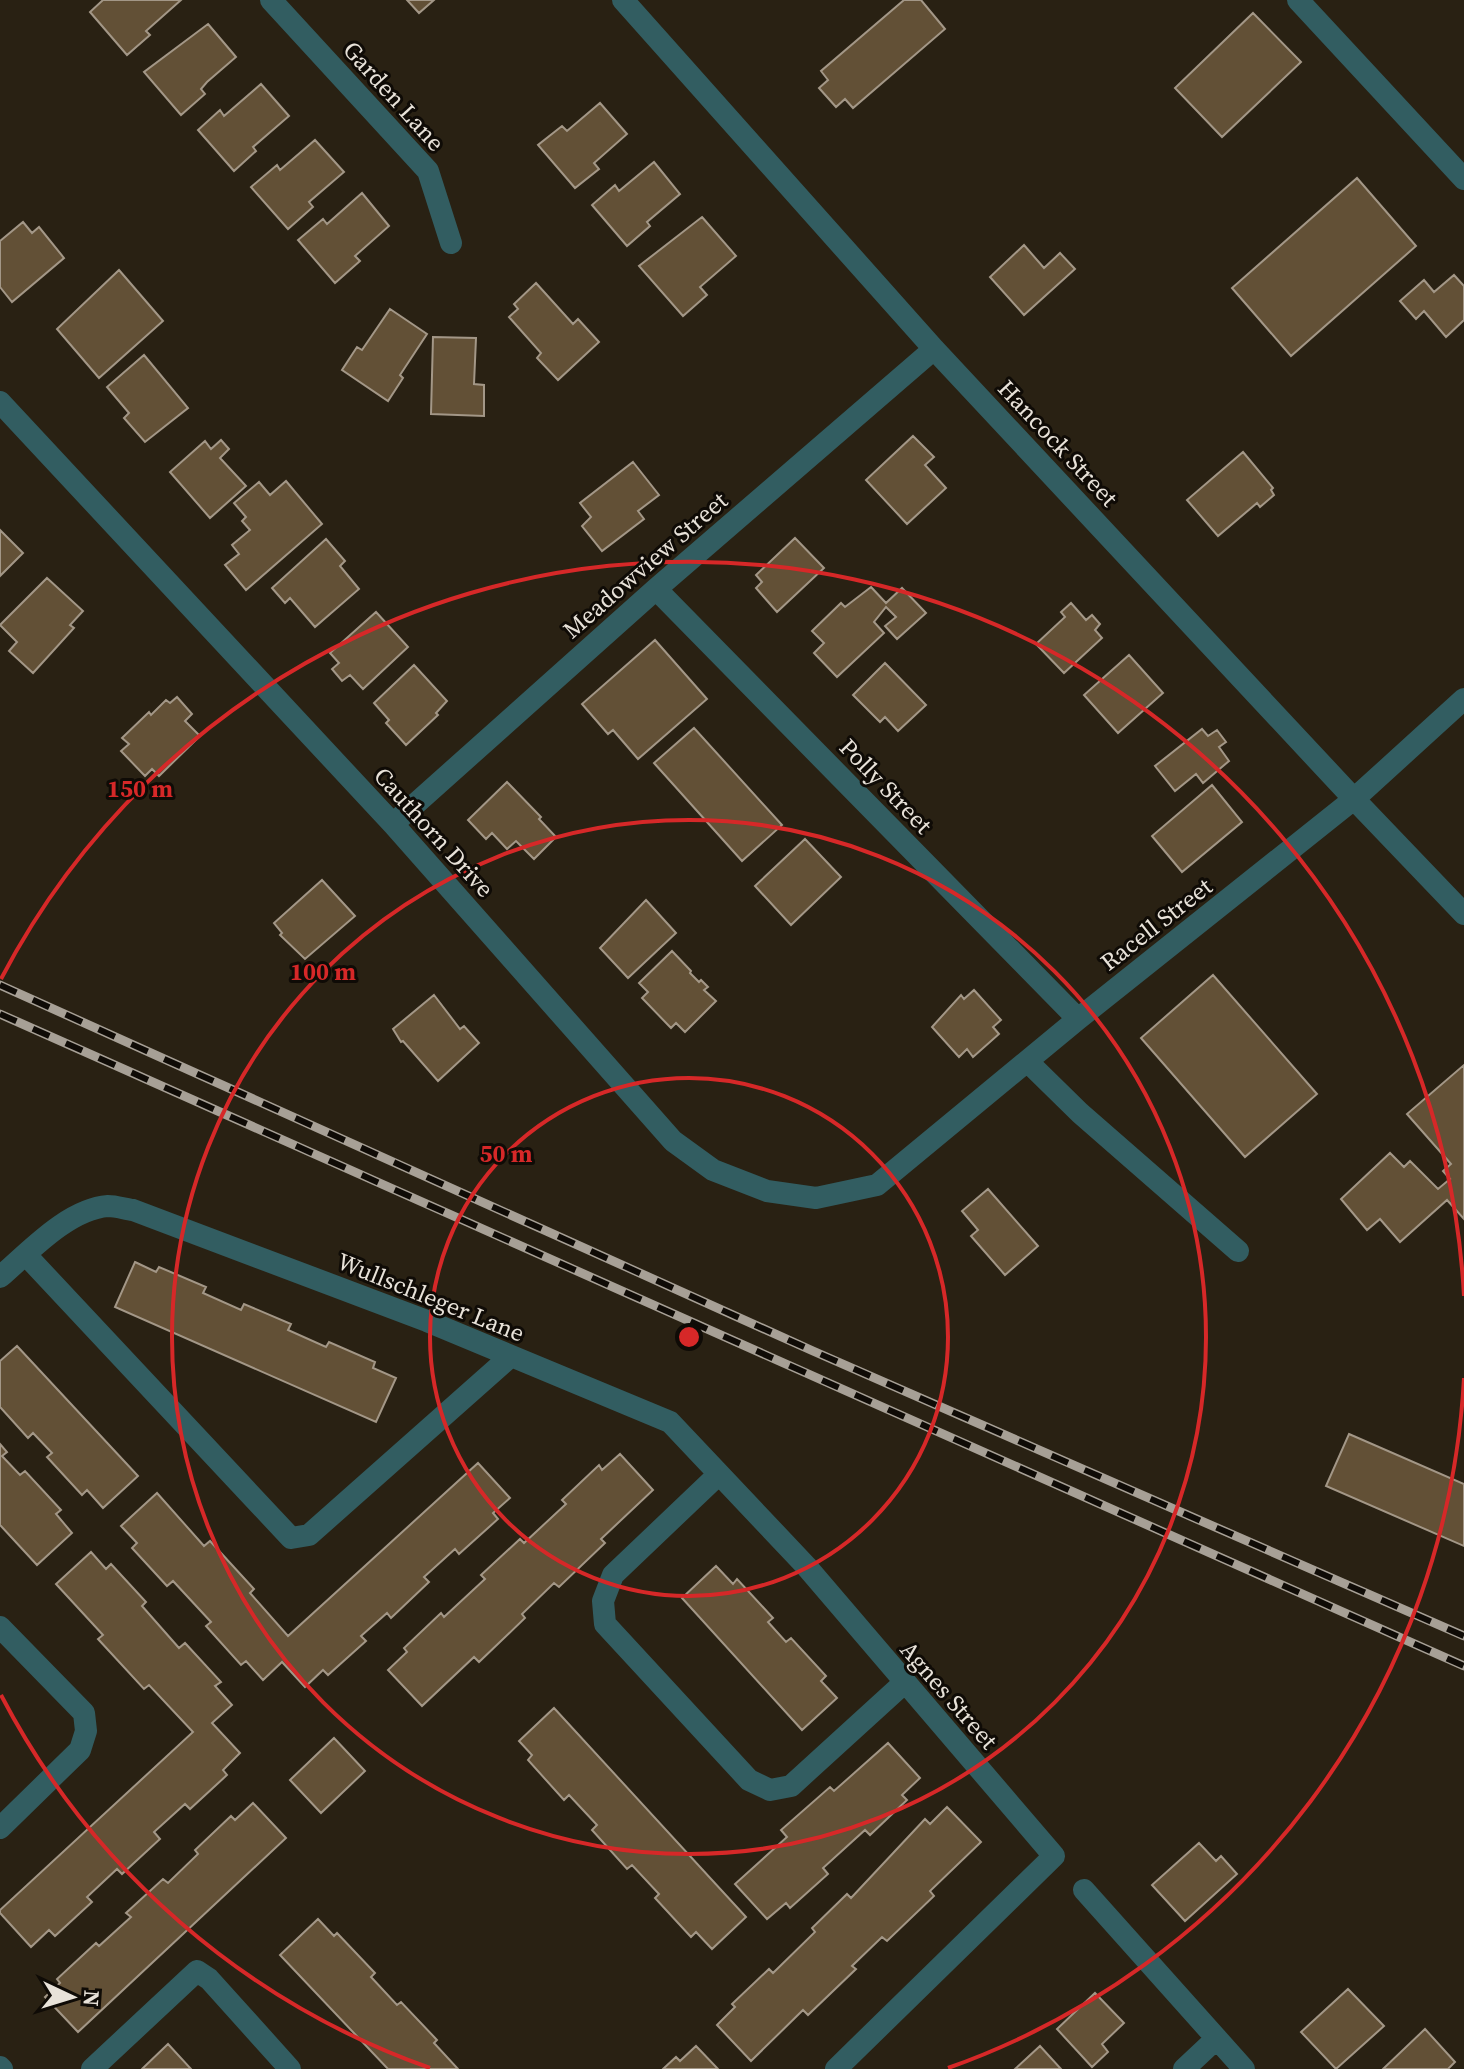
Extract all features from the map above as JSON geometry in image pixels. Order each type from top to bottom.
[{"type":"street","name":"Garden Lane","points":[[271,0],[428,171],[451,243]]},
{"type":"street","name":"Hancock Street","points":[[623,0],[934,349],[1464,914]]},
{"type":"street","points":[[1298,0],[1464,179]]},
{"type":"street","name":"Meadowview Street","points":[[393,824],[656,589],[934,349]]},
{"type":"street","name":"Cauthorn Drive","points":[[0,402],[393,824],[673,1141],[713,1170],[767,1191],[816,1198],[877,1185]]},
{"type":"street","name":"Polly Street","points":[[656,589],[1078,1019]]},
{"type":"street","name":"Racell Street","points":[[877,1185],[1078,1019],[1354,799],[1464,699]]},
{"type":"street","points":[[1028,1062],[1080,1113],[1238,1251]]},
{"type":"street","name":"Wullschleger Lane","points":[[0,1277],[53,1231],[83,1213],[110,1206],[133,1210],[427,1321],[670,1422],[806,1566]]},
{"type":"street","points":[[26,1255],[291,1538],[309,1535],[511,1356]]},
{"type":"street","points":[[719,1474],[613,1575],[603,1601],[605,1624],[749,1780],[770,1790],[791,1786],[904,1683]]},
{"type":"street","name":"Agnes Street","points":[[806,1566],[1054,1856],[836,2069]]},
{"type":"street","points":[[0,1627],[84,1713],[86,1731],[80,1750],[0,1828]]},
{"type":"street","points":[[1084,1890],[1244,2069]]},
{"type":"street","points":[[92,2069],[197,1971],[209,1979],[290,2069]]},
{"type":"street","points":[[1184,2069],[1216,2039]]},
{"type":"building","points":[[103,0],[181,0],[146,31],[150,35],[127,55],[90,12]]},
{"type":"building","points":[[407,0],[434,0],[419,13]]},
{"type":"building","points":[[904,0],[921,0],[945,29],[853,108],[845,99],[836,107],[819,88],[828,80],[821,71]]},
{"type":"building","points":[[1253,13],[1301,62],[1222,137],[1175,88]]},
{"type":"building","points":[[208,24],[236,57],[207,82],[201,89],[205,94],[181,115],[144,72]]},
{"type":"building","points":[[261,84],[289,116],[253,147],[256,151],[234,171],[198,130],[220,110],[224,116]]},
{"type":"building","points":[[600,103],[627,134],[594,163],[599,169],[575,188],[538,145],[562,126],[567,131]]},
{"type":"building","points":[[315,140],[344,172],[309,202],[313,207],[288,229],[251,187],[277,165],[280,170]]},
{"type":"building","points":[[654,162],[680,194],[647,222],[650,226],[627,246],[592,205],[615,185],[619,191]]},
{"type":"building","points":[[1357,178],[1416,246],[1291,356],[1232,288]]},
{"type":"building","points":[[362,193],[389,226],[355,256],[360,261],[335,283],[298,240],[323,219],[327,224]]},
{"type":"building","points":[[702,217],[736,256],[700,287],[707,295],[683,316],[639,266]]},
{"type":"building","points":[[23,222],[32,233],[39,227],[64,258],[12,302],[0,287],[0,241]]},
{"type":"building","points":[[1024,245],[1044,268],[1060,253],[1075,269],[1024,315],[990,277]]},
{"type":"building","points":[[119,270],[163,321],[99,378],[57,329]]},
{"type":"building","points":[[1454,275],[1464,286],[1464,320],[1446,337],[1424,311],[1416,319],[1400,301],[1424,280],[1434,292]]},
{"type":"building","points":[[536,283],[573,324],[578,319],[599,342],[558,380],[537,358],[541,353],[509,317],[518,309],[514,304]]},
{"type":"building","points":[[390,309],[427,334],[400,375],[403,378],[388,401],[342,370],[357,347],[362,350]]},
{"type":"building","points":[[433,337],[476,338],[474,384],[484,385],[484,416],[431,414]]},
{"type":"building","points":[[144,355],[188,408],[145,442],[124,418],[129,413],[107,387]]},
{"type":"building","points":[[913,436],[934,457],[925,465],[946,488],[907,524],[866,480]]},
{"type":"building","points":[[221,440],[229,449],[220,458],[246,486],[210,518],[170,472],[205,441],[211,449]]},
{"type":"building","points":[[1243,452],[1273,488],[1274,495],[1260,507],[1257,503],[1218,536],[1187,500]]},
{"type":"building","points":[[633,462],[659,495],[638,511],[644,519],[602,551],[582,526],[591,517],[580,503]]},
{"type":"building","points":[[286,481],[322,524],[246,590],[225,565],[239,554],[232,545],[250,530],[242,521],[246,517],[234,503],[259,482],[270,495]]},
{"type":"building","points":[[0,530],[23,553],[0,576]]},
{"type":"building","points":[[795,538],[824,568],[777,612],[756,588],[762,582],[756,575]]},
{"type":"building","points":[[326,539],[345,561],[340,566],[359,589],[315,627],[290,598],[285,603],[272,588]]},
{"type":"building","points":[[47,578],[83,611],[70,625],[74,628],[33,673],[9,651],[17,642],[0,625]]},
{"type":"building","points":[[871,587],[886,603],[902,588],[926,613],[897,639],[885,626],[896,617],[886,607],[874,622],[884,633],[837,677],[814,653],[824,643],[812,631],[841,603],[845,607]]},
{"type":"building","points":[[1071,603],[1086,620],[1092,615],[1100,624],[1095,630],[1102,638],[1064,673],[1036,644],[1065,617],[1061,612]]},
{"type":"building","points":[[376,612],[408,647],[363,689],[350,675],[342,681],[332,669],[339,663],[330,653]]},
{"type":"building","points":[[655,640],[707,699],[638,759],[613,730],[608,734],[582,704]]},
{"type":"building","points":[[1129,655],[1163,693],[1118,733],[1084,695]]},
{"type":"building","points":[[885,663],[926,705],[898,731],[885,717],[880,722],[853,695]]},
{"type":"building","points":[[414,665],[447,701],[436,713],[438,715],[406,745],[386,723],[389,720],[374,703]]},
{"type":"building","points":[[177,697],[192,714],[185,721],[200,736],[159,776],[152,769],[145,776],[121,751],[129,744],[122,738],[149,712],[151,715],[166,700],[170,703]]},
{"type":"building","points":[[694,728],[782,825],[742,861],[654,763]]},
{"type":"building","points":[[1202,729],[1208,736],[1217,730],[1226,742],[1219,747],[1229,761],[1203,783],[1196,774],[1175,791],[1155,766]]},
{"type":"building","points":[[507,782],[556,837],[534,859],[516,841],[507,849],[492,833],[486,839],[468,820]]},
{"type":"building","points":[[1212,785],[1242,822],[1182,872],[1152,836]]},
{"type":"building","points":[[805,839],[841,877],[791,925],[755,886]]},
{"type":"building","points":[[322,880],[355,916],[305,959],[280,935],[282,933],[274,923]]},
{"type":"building","points":[[646,900],[676,933],[628,978],[600,948]]},
{"type":"building","points":[[672,951],[699,982],[701,980],[708,987],[704,990],[716,1001],[685,1032],[676,1023],[671,1028],[642,998],[648,992],[639,983]]},
{"type":"building","points":[[1213,975],[1317,1094],[1245,1157],[1141,1038]]},
{"type":"building","points":[[974,990],[1001,1020],[993,1027],[999,1034],[973,1057],[967,1049],[959,1057],[932,1027],[961,995],[964,999]]},
{"type":"building","points":[[434,995],[460,1029],[464,1026],[479,1043],[438,1081],[401,1042],[393,1029]]},
{"type":"building","points":[[1464,1065],[1464,1219],[1447,1200],[1400,1242],[1380,1219],[1367,1230],[1341,1199],[1390,1153],[1404,1167],[1410,1161],[1438,1189],[1450,1179],[1443,1171],[1451,1164],[1407,1114]]},
{"type":"building","points":[[988,1189],[1038,1246],[1005,1275],[971,1236],[978,1230],[962,1211]]},
{"type":"building","points":[[135,1262],[156,1272],[159,1267],[206,1287],[203,1293],[241,1310],[244,1304],[291,1324],[288,1330],[326,1347],[329,1342],[375,1362],[373,1368],[396,1378],[376,1422],[115,1307]]},
{"type":"building","points":[[17,1346],[138,1476],[103,1508],[87,1490],[82,1495],[47,1457],[52,1453],[33,1433],[28,1438],[0,1407],[0,1361]]},
{"type":"building","points":[[1349,1434],[1464,1484],[1464,1546],[1326,1486]]},
{"type":"building","points":[[0,1444],[7,1452],[2,1456],[20,1475],[25,1471],[61,1510],[56,1514],[72,1533],[37,1565],[0,1525]]},
{"type":"building","points":[[620,1454],[653,1490],[601,1539],[605,1543],[559,1587],[554,1583],[522,1614],[525,1618],[479,1662],[474,1657],[422,1706],[388,1670],[407,1652],[404,1648],[441,1613],[444,1617],[485,1579],[481,1575],[520,1539],[524,1543],[566,1504],[562,1500],[599,1465],[602,1470]]},
{"type":"building","points":[[478,1463],[510,1498],[493,1513],[498,1519],[459,1554],[455,1549],[424,1577],[429,1582],[391,1618],[387,1613],[361,1636],[366,1641],[328,1675],[323,1670],[305,1687],[282,1662],[263,1680],[246,1661],[241,1665],[206,1626],[211,1622],[173,1581],[167,1586],[132,1548],[137,1543],[121,1526],[157,1493],[204,1546],[210,1541],[254,1589],[250,1593],[288,1636]]},
{"type":"building","points":[[91,1552],[106,1569],[111,1564],[146,1602],[142,1606],[179,1648],[185,1643],[221,1682],[215,1686],[232,1705],[212,1723],[240,1753],[223,1770],[227,1775],[190,1809],[185,1804],[154,1832],[160,1839],[122,1874],[117,1869],[87,1897],[92,1902],[55,1936],[49,1930],[31,1947],[0,1910],[193,1732],[149,1685],[144,1689],[98,1639],[103,1635],[56,1584]]},
{"type":"building","points":[[716,1566],[733,1584],[737,1579],[773,1618],[768,1622],[786,1642],[791,1638],[826,1676],[821,1681],[837,1698],[802,1730],[682,1598]]},
{"type":"building","points":[[554,1708],[746,1917],[712,1949],[696,1932],[691,1937],[655,1898],[659,1894],[632,1865],[627,1869],[592,1830],[597,1825],[569,1795],[564,1800],[528,1760],[532,1755],[519,1741]]},
{"type":"building","points":[[334,1738],[365,1771],[321,1813],[290,1780]]},
{"type":"building","points":[[888,1743],[920,1778],[902,1795],[907,1800],[870,1835],[865,1830],[823,1868],[828,1874],[790,1908],[786,1903],[767,1919],[735,1884],[787,1837],[781,1830],[830,1787],[834,1791]]},
{"type":"building","points":[[253,1803],[286,1838],[78,2032],[45,1997],[60,1983],[57,1979],[96,1943],[99,1946],[131,1917],[126,1913],[163,1879],[168,1883],[198,1854],[195,1850],[231,1816],[235,1820]]},
{"type":"building","points":[[947,1807],[981,1842],[930,1891],[934,1896],[887,1941],[882,1937],[852,1966],[856,1969],[808,2015],[803,2010],[751,2061],[717,2025],[735,2007],[732,2004],[769,1969],[773,1973],[815,1932],[812,1928],[847,1894],[851,1898],[925,1819],[930,1824]]},
{"type":"building","points":[[1199,1843],[1216,1861],[1221,1856],[1237,1874],[1185,1921],[1152,1885]]},
{"type":"building","points":[[318,1919],[334,1936],[337,1933],[375,1973],[371,1977],[397,2005],[401,2002],[437,2040],[434,2043],[458,2069],[388,2069],[280,1955]]},
{"type":"building","points":[[1348,1989],[1384,2026],[1336,2069],[1301,2032]]},
{"type":"building","points":[[1095,1993],[1124,2023],[1102,2044],[1108,2052],[1092,2067],[1057,2029]]},
{"type":"building","points":[[1425,2029],[1455,2062],[1448,2069],[1383,2069]]},
{"type":"building","points":[[168,2044],[191,2069],[142,2069]]},
{"type":"building","points":[[696,2046],[718,2069],[663,2069],[676,2057],[680,2061]]},
{"type":"building","points":[[1040,2046],[1061,2069],[1015,2069]]},
{"type":"railway","points":[[0,985],[813,1351],[1464,1636]]},
{"type":"railway","points":[[0,1014],[1464,1666]]}]
